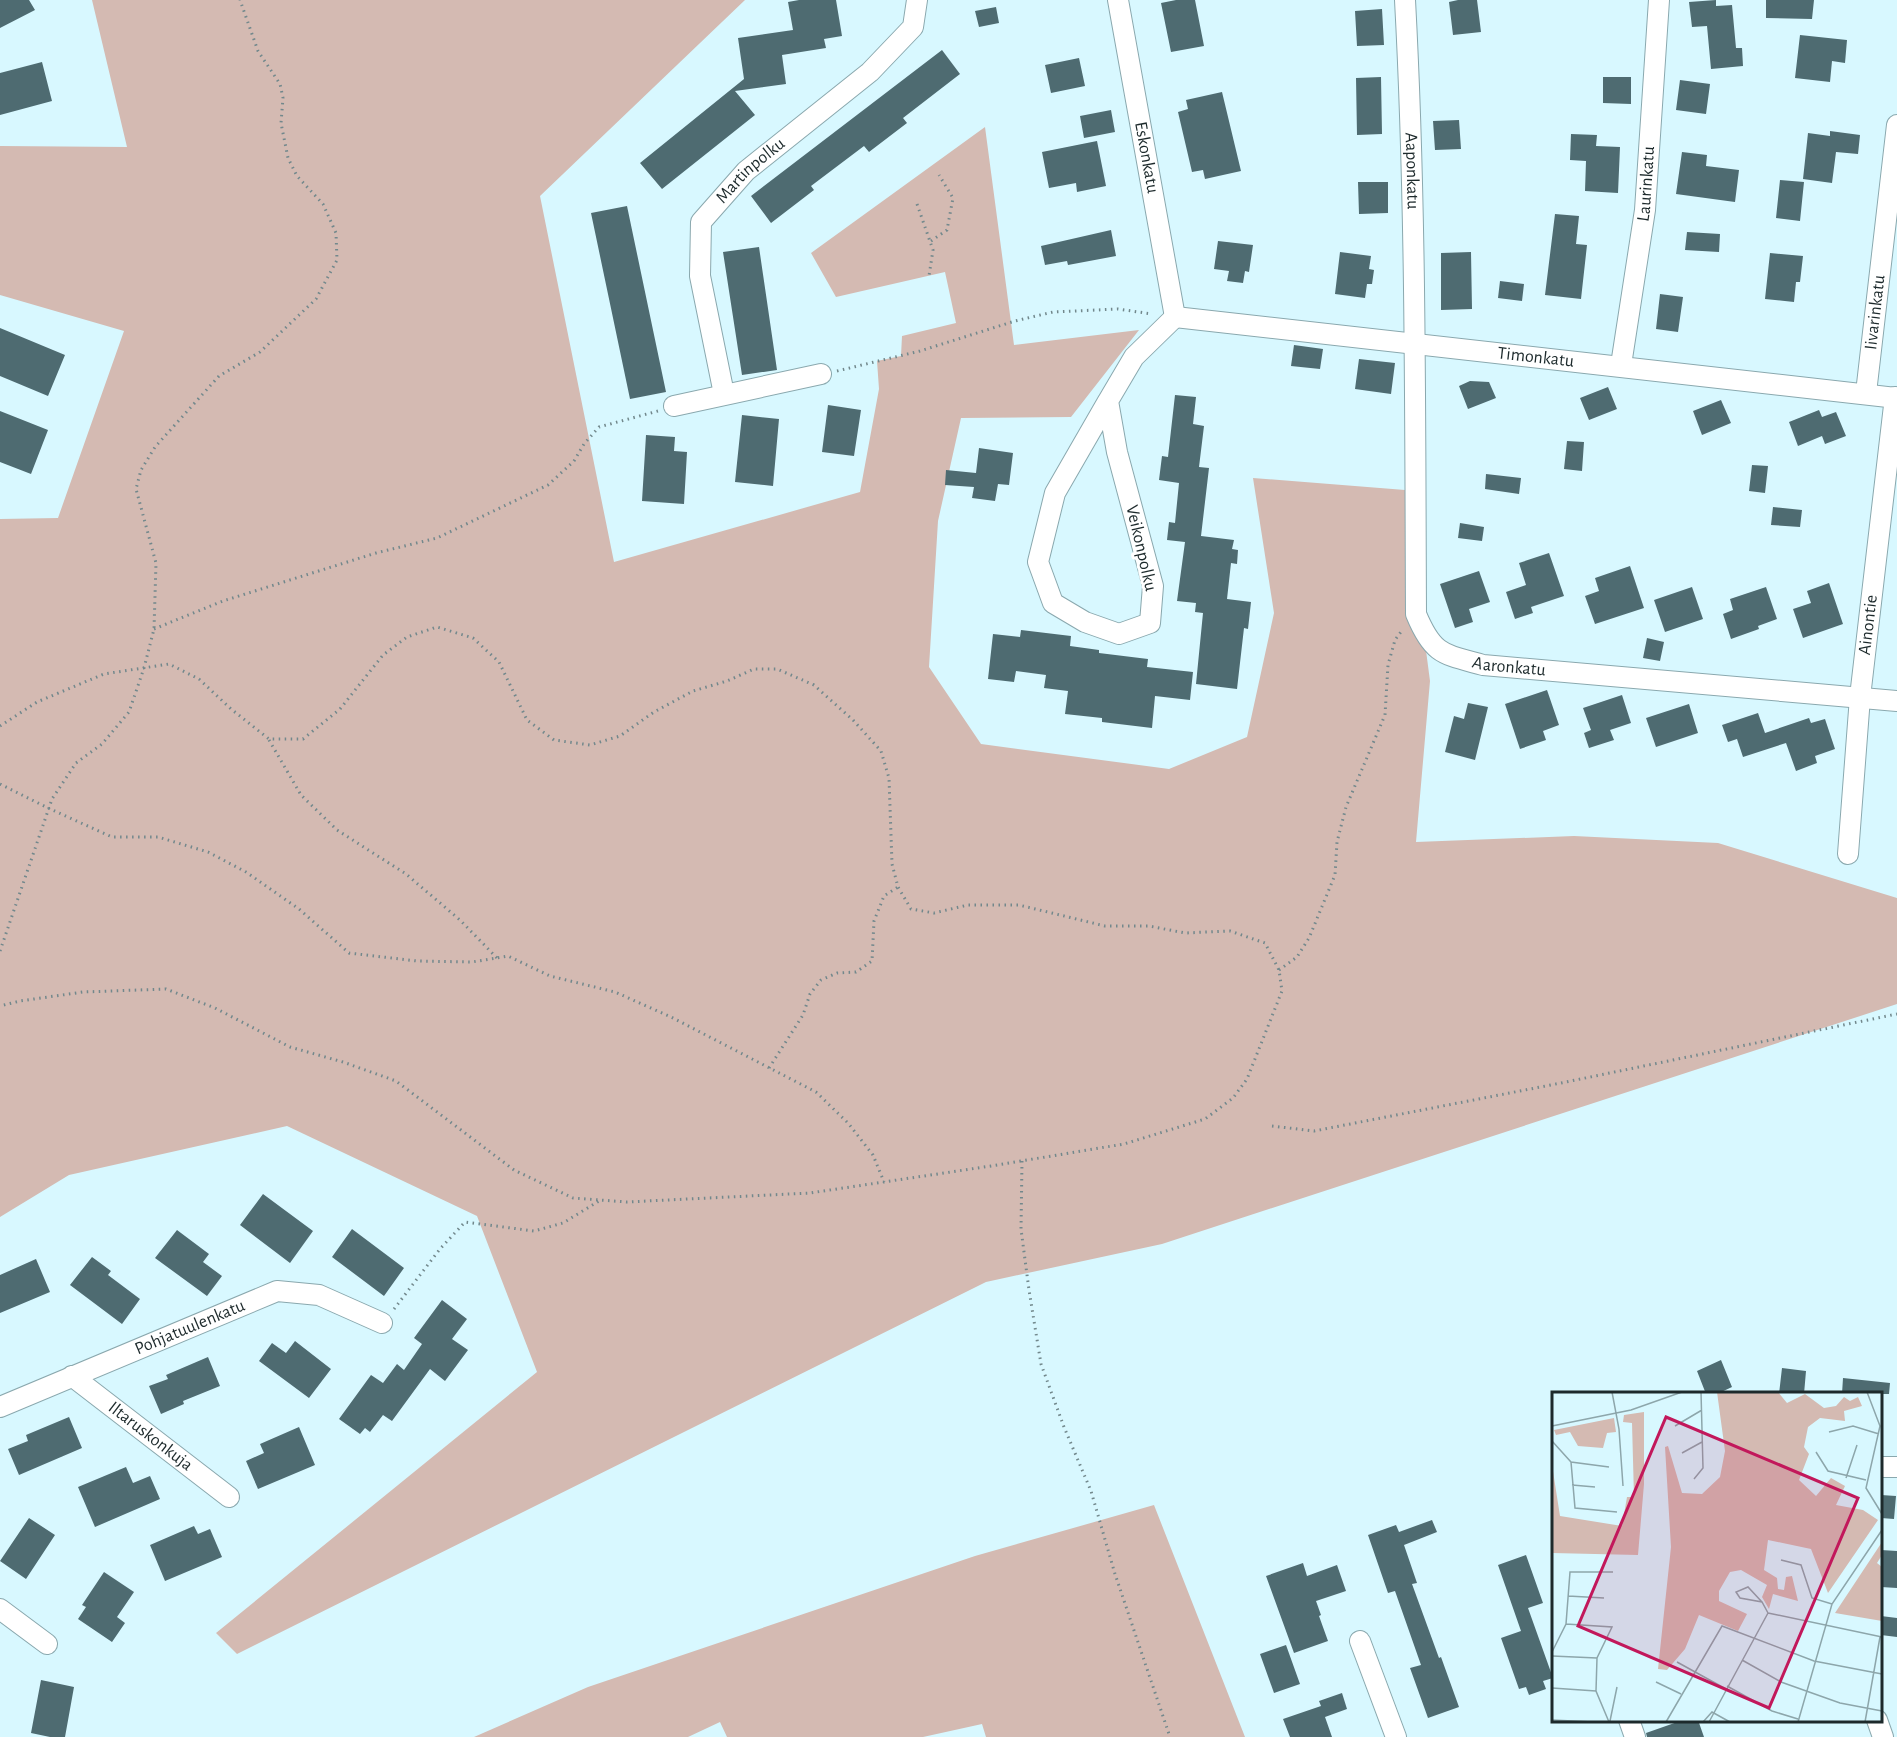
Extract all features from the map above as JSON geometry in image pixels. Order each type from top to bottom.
[{"type":"street","name":"Martinpolku","points":[[724,394],[700,276],[701,222],[746,171],[870,72],[914,27],[917,0]]},
{"type":"street","name":"Eskonkatu","points":[[1118,0],[1175,316]]},
{"type":"street","name":"Aaponkatu","points":[[1405,0],[1410,83],[1414,343]]},
{"type":"street","name":"Laurinkatu","points":[[1621,365],[1645,210],[1659,0]]},
{"type":"street","name":"Iivarinkatu","points":[[1866,393],[1897,125]]},
{"type":"street","name":"Timonkatu","points":[[1175,316],[1896,397]]},
{"type":"street","name":"Veikonpolku","points":[[1108,401],[1117,452],[1153,586],[1150,623],[1119,634],[1085,622],[1053,603],[1038,562],[1055,493],[1108,401],[1134,357],[1175,316]]},
{"type":"street","name":"Aaronkatu","points":[[1414,343],[1416,614],[1424,633],[1435,649],[1456,658],[1483,665],[1897,701]]},
{"type":"street","points":[[674,406],[821,374]]},
{"type":"street","name":"Ainontie","points":[[1848,854],[1860,697],[1896,397]]},
{"type":"street","name":"Pohjatuulenkatu","points":[[0,1407],[277,1291],[319,1294],[382,1323]]},
{"type":"street","name":"Iltaruskonkuja","points":[[72,1376],[229,1497]]},
{"type":"street","points":[[0,1609],[47,1644]]},
{"type":"street","points":[[1360,1641],[1396,1737]]},
{"type":"street","points":[[1630,1722],[1635,1737]]},
{"type":"street","points":[[1878,1722],[1883,1737]]},
{"type":"path","points":[[0,951],[52,799],[76,763],[102,744],[129,712],[144,668],[154,629],[156,563],[136,489],[141,470],[155,447],[219,376],[260,352],[316,299],[338,260],[336,233],[323,204],[297,176],[288,158],[281,123],[283,98],[280,84],[258,51],[240,0]]},
{"type":"path","points":[[931,242],[946,230],[953,198],[939,175]]},
{"type":"path","points":[[917,204],[933,250],[929,276]]},
{"type":"path","points":[[821,374],[920,351],[1015,321],[1053,312],[1118,309],[1175,316]]},
{"type":"path","points":[[154,629],[223,601],[376,553],[437,538],[548,485],[574,461],[599,427],[674,406]]},
{"type":"path","points":[[1279,970],[1297,957],[1309,938],[1335,875],[1337,842],[1346,807],[1385,715],[1388,665],[1395,640],[1416,614]]},
{"type":"path","points":[[0,1006],[83,992],[166,989],[215,1008],[290,1047],[396,1081],[514,1170],[573,1198],[627,1202],[810,1193],[1125,1144],[1205,1119],[1233,1098],[1247,1079],[1282,991],[1279,970],[1265,943],[1230,931],[1185,933],[1149,926],[1105,926],[1019,905],[968,905],[934,913],[911,909],[898,887],[892,864],[889,778],[881,751],[853,720],[814,685],[777,669],[754,669],[727,681],[693,691],[654,712],[620,736],[590,745],[554,740],[527,720],[499,662],[473,638],[437,627],[407,637],[383,655],[340,709],[303,739],[269,739]]},
{"type":"path","points":[[0,726],[37,702],[104,674],[169,664],[199,680],[269,739],[301,795],[337,830],[406,874],[460,920],[497,958]]},
{"type":"path","points":[[0,784],[112,837],[158,837],[208,852],[246,872],[299,909],[349,953],[417,961],[472,962],[508,956],[550,976],[615,992],[671,1017],[816,1092],[848,1123],[873,1155],[884,1182]]},
{"type":"path","points":[[769,1068],[803,1015],[810,994],[821,980],[837,973],[856,972],[872,961],[874,921],[884,896],[898,887]]},
{"type":"path","points":[[1272,1126],[1314,1131],[1897,1014]]},
{"type":"path","points":[[1022,1161],[1021,1229],[1041,1364],[1091,1491],[1115,1574],[1170,1737]]},
{"type":"path","points":[[382,1323],[440,1249],[465,1222],[534,1231],[563,1223],[600,1200]]},
{"type":"shaded area","points":[[92,0],[745,0],[540,196],[614,562],[860,492],[879,389],[877,361],[901,356],[902,336],[956,323],[945,272],[836,297],[811,253],[985,127],[1014,345],[1139,330],[1071,417],[961,418],[938,521],[929,667],[981,744],[1169,769],[1247,737],[1274,613],[1253,478],[1405,490],[1430,681],[1416,842],[1574,836],[1718,843],[1897,898],[1897,1004],[1162,1244],[986,1282],[237,1654],[216,1633],[537,1372],[477,1216],[287,1126],[69,1175],[0,1217],[0,519],[58,518],[124,331],[0,295],[0,146],[127,147]]},
{"type":"shaded area","points":[[1154,1505],[1245,1737],[986,1737],[982,1724],[923,1737],[727,1737],[720,1722],[688,1737],[474,1737],[588,1687],[975,1556]]},
{"type":"building","points":[[0,0],[29,0],[35,10],[0,28]]},
{"type":"building","points":[[836,0],[842,36],[824,39],[826,48],[782,55],[786,84],[735,91],[755,115],[662,189],[640,163],[744,79],[738,38],[793,30],[788,2]]},
{"type":"building","points":[[1195,0],[1204,46],[1171,52],[1161,3]]},
{"type":"building","points":[[1477,0],[1481,32],[1453,35],[1449,2]]},
{"type":"building","points":[[1716,0],[1716,6],[1732,5],[1736,48],[1742,48],[1743,66],[1711,69],[1707,26],[1692,27],[1689,2]]},
{"type":"building","points":[[1766,0],[1814,0],[1812,19],[1766,18]]},
{"type":"building","points":[[996,7],[999,23],[979,27],[975,11]]},
{"type":"building","points":[[1382,9],[1384,45],[1357,46],[1355,11]]},
{"type":"building","points":[[1800,35],[1847,40],[1845,63],[1832,61],[1830,82],[1795,78]]},
{"type":"building","points":[[942,50],[960,74],[903,118],[907,123],[869,152],[864,146],[811,186],[814,190],[771,223],[751,196]]},
{"type":"building","points":[[1079,58],[1085,86],[1051,93],[1045,65]]},
{"type":"building","points":[[42,62],[52,101],[0,115],[0,73]]},
{"type":"building","points":[[1381,77],[1382,134],[1357,135],[1356,78]]},
{"type":"building","points":[[1603,77],[1631,77],[1631,104],[1603,103]]},
{"type":"building","points":[[1680,80],[1710,84],[1706,114],[1676,110]]},
{"type":"building","points":[[1222,92],[1241,171],[1205,179],[1203,170],[1192,172],[1178,112],[1188,109],[1186,100]]},
{"type":"building","points":[[1111,110],[1115,132],[1084,138],[1080,116]]},
{"type":"building","points":[[1459,120],[1461,149],[1435,150],[1433,121]]},
{"type":"building","points":[[1830,131],[1860,135],[1858,154],[1836,152],[1832,183],[1803,179],[1808,133],[1830,136]]},
{"type":"building","points":[[1571,134],[1597,135],[1596,146],[1620,147],[1618,193],[1585,191],[1586,161],[1570,160]]},
{"type":"building","points":[[1097,141],[1106,186],[1077,192],[1076,183],[1049,188],[1042,152]]},
{"type":"building","points":[[1682,152],[1707,155],[1706,166],[1739,170],[1735,202],[1676,194]]},
{"type":"building","points":[[1780,180],[1804,182],[1800,221],[1776,218]]},
{"type":"building","points":[[1358,182],[1388,182],[1388,213],[1359,214]]},
{"type":"building","points":[[627,206],[666,392],[630,399],[591,213]]},
{"type":"building","points":[[1555,214],[1579,216],[1576,244],[1587,245],[1581,299],[1545,295]]},
{"type":"building","points":[[1111,230],[1116,256],[1068,265],[1067,261],[1045,265],[1041,246]]},
{"type":"building","points":[[1687,232],[1720,234],[1719,252],[1685,250]]},
{"type":"building","points":[[1218,241],[1253,245],[1249,272],[1245,271],[1243,283],[1227,281],[1229,271],[1214,269]]},
{"type":"building","points":[[759,247],[777,370],[742,375],[723,252]]},
{"type":"building","points":[[1340,252],[1371,256],[1369,269],[1374,270],[1372,284],[1367,284],[1365,298],[1335,294]]},
{"type":"building","points":[[1471,252],[1472,309],[1441,310],[1441,253]]},
{"type":"building","points":[[1770,253],[1803,256],[1800,282],[1796,282],[1794,302],[1765,299]]},
{"type":"building","points":[[1500,281],[1524,284],[1522,301],[1498,298]]},
{"type":"building","points":[[1660,294],[1683,297],[1678,332],[1656,329]]},
{"type":"building","points":[[0,328],[65,355],[48,396],[0,376]]},
{"type":"building","points":[[1294,345],[1323,349],[1320,369],[1291,366]]},
{"type":"building","points":[[1359,359],[1395,363],[1391,394],[1355,389]]},
{"type":"building","points":[[1470,381],[1489,382],[1496,398],[1468,409],[1459,386]]},
{"type":"building","points":[[1608,387],[1617,409],[1589,420],[1580,398]]},
{"type":"building","points":[[1175,395],[1196,397],[1193,424],[1204,426],[1199,467],[1209,468],[1201,536],[1234,540],[1232,549],[1238,550],[1237,564],[1231,563],[1227,599],[1251,602],[1248,629],[1244,628],[1237,689],[1196,684],[1203,613],[1195,612],[1196,603],[1177,601],[1185,542],[1167,540],[1169,522],[1175,523],[1179,483],[1159,480],[1162,456],[1168,457]]},
{"type":"building","points":[[1721,400],[1731,423],[1702,435],[1693,411]]},
{"type":"building","points":[[828,405],[861,410],[854,456],[822,452]]},
{"type":"building","points":[[1819,410],[1822,417],[1836,412],[1846,436],[1825,444],[1822,436],[1798,446],[1789,422]]},
{"type":"building","points":[[0,411],[48,430],[31,474],[0,462]]},
{"type":"building","points":[[742,415],[779,419],[773,486],[735,482]]},
{"type":"building","points":[[646,435],[675,437],[674,451],[687,452],[684,504],[642,501]]},
{"type":"building","points":[[1567,441],[1584,442],[1582,471],[1564,469]]},
{"type":"building","points":[[979,448],[1013,453],[1009,485],[998,484],[995,501],[972,498],[974,487],[945,485],[946,470],[976,473]]},
{"type":"building","points":[[1752,465],[1768,466],[1765,493],[1749,491]]},
{"type":"building","points":[[1486,474],[1521,478],[1519,494],[1485,489]]},
{"type":"building","points":[[1773,507],[1802,510],[1800,527],[1771,525]]},
{"type":"building","points":[[1460,523],[1484,527],[1482,541],[1458,538]]},
{"type":"building","points":[[1549,553],[1564,596],[1531,607],[1533,613],[1515,619],[1506,592],[1526,585],[1519,563]]},
{"type":"building","points":[[1630,566],[1644,608],[1595,624],[1585,596],[1599,591],[1595,578]]},
{"type":"building","points":[[1479,571],[1490,602],[1469,609],[1473,622],[1455,628],[1440,584]]},
{"type":"building","points":[[1829,583],[1843,624],[1803,638],[1793,609],[1811,603],[1807,591]]},
{"type":"building","points":[[1692,587],[1703,619],[1665,632],[1654,600]]},
{"type":"building","points":[[1766,587],[1777,619],[1758,626],[1759,629],[1731,639],[1723,614],[1733,610],[1730,599]]},
{"type":"building","points":[[1021,630],[1071,636],[1070,646],[1099,650],[1099,653],[1148,659],[1147,667],[1193,672],[1190,700],[1155,696],[1152,728],[1102,722],[1102,718],[1065,714],[1068,691],[1044,688],[1046,675],[1016,671],[1014,682],[988,679],[993,634],[1020,637]]},
{"type":"building","points":[[1647,638],[1664,642],[1660,661],[1643,658]]},
{"type":"building","points":[[1547,690],[1559,725],[1543,731],[1546,740],[1520,749],[1505,704]]},
{"type":"building","points":[[1622,695],[1631,723],[1610,730],[1614,740],[1589,748],[1584,733],[1591,730],[1583,708]]},
{"type":"building","points":[[1468,703],[1488,707],[1475,760],[1445,752],[1454,716],[1464,719]]},
{"type":"building","points":[[1689,704],[1698,733],[1656,747],[1646,718]]},
{"type":"building","points":[[1758,713],[1765,733],[1809,718],[1811,723],[1825,719],[1835,749],[1815,756],[1817,763],[1796,771],[1786,743],[1743,757],[1737,739],[1728,742],[1722,725]]},
{"type":"building","points":[[263,1194],[313,1231],[290,1263],[240,1225]]},
{"type":"building","points":[[352,1229],[404,1268],[384,1296],[332,1257]]},
{"type":"building","points":[[177,1230],[209,1254],[203,1262],[222,1276],[207,1296],[155,1258]]},
{"type":"building","points":[[92,1257],[111,1271],[108,1275],[140,1299],[122,1324],[70,1285]]},
{"type":"building","points":[[36,1259],[50,1292],[0,1313],[0,1275]]},
{"type":"building","points":[[442,1300],[467,1319],[452,1339],[468,1350],[445,1381],[430,1369],[392,1421],[383,1415],[370,1432],[365,1428],[360,1434],[339,1419],[371,1375],[383,1383],[397,1364],[404,1370],[422,1344],[414,1338]]},
{"type":"building","points":[[295,1341],[331,1369],[309,1398],[259,1361],[272,1343],[286,1353]]},
{"type":"building","points":[[208,1357],[220,1386],[183,1401],[184,1404],[161,1414],[149,1386],[168,1379],[166,1375]]},
{"type":"building","points":[[1721,1360],[1732,1387],[1721,1392],[1705,1392],[1697,1371]]},
{"type":"building","points":[[1782,1368],[1806,1371],[1804,1392],[1779,1392]]},
{"type":"building","points":[[1843,1378],[1890,1383],[1889,1394],[1842,1392]]},
{"type":"building","points":[[69,1417],[82,1448],[19,1475],[8,1449],[28,1441],[26,1435]]},
{"type":"building","points":[[299,1427],[315,1465],[258,1489],[246,1461],[264,1453],[260,1444]]},
{"type":"building","points":[[126,1467],[133,1483],[150,1476],[160,1499],[95,1527],[78,1487]]},
{"type":"building","points":[[1882,1495],[1896,1496],[1894,1519],[1882,1518]]},
{"type":"building","points":[[29,1518],[55,1535],[26,1579],[0,1561]]},
{"type":"building","points":[[1432,1520],[1437,1532],[1404,1545],[1417,1583],[1412,1584],[1459,1707],[1428,1718],[1410,1668],[1421,1665],[1395,1591],[1388,1593],[1368,1535],[1396,1525],[1399,1532]]},
{"type":"building","points":[[194,1526],[198,1534],[210,1529],[222,1557],[165,1581],[150,1545]]},
{"type":"building","points":[[1882,1550],[1897,1551],[1897,1588],[1882,1587]]},
{"type":"building","points":[[1526,1555],[1543,1603],[1528,1608],[1552,1678],[1543,1681],[1546,1689],[1529,1695],[1526,1687],[1519,1689],[1501,1638],[1521,1631],[1498,1565]]},
{"type":"building","points":[[1303,1563],[1307,1576],[1337,1565],[1346,1591],[1316,1601],[1328,1641],[1294,1653],[1266,1576]]},
{"type":"building","points":[[104,1572],[134,1592],[117,1617],[125,1623],[112,1642],[78,1619],[86,1607],[82,1605]]},
{"type":"building","points":[[1882,1616],[1897,1618],[1897,1637],[1882,1635]]},
{"type":"building","points":[[1286,1645],[1300,1684],[1274,1693],[1260,1654]]},
{"type":"building","points":[[41,1680],[74,1687],[65,1737],[31,1733]]},
{"type":"building","points":[[1342,1693],[1347,1709],[1325,1717],[1332,1737],[1290,1737],[1283,1719],[1321,1706],[1319,1701]]},
{"type":"building","points":[[1677,1722],[1699,1722],[1704,1737],[1647,1737],[1646,1733]]}]
